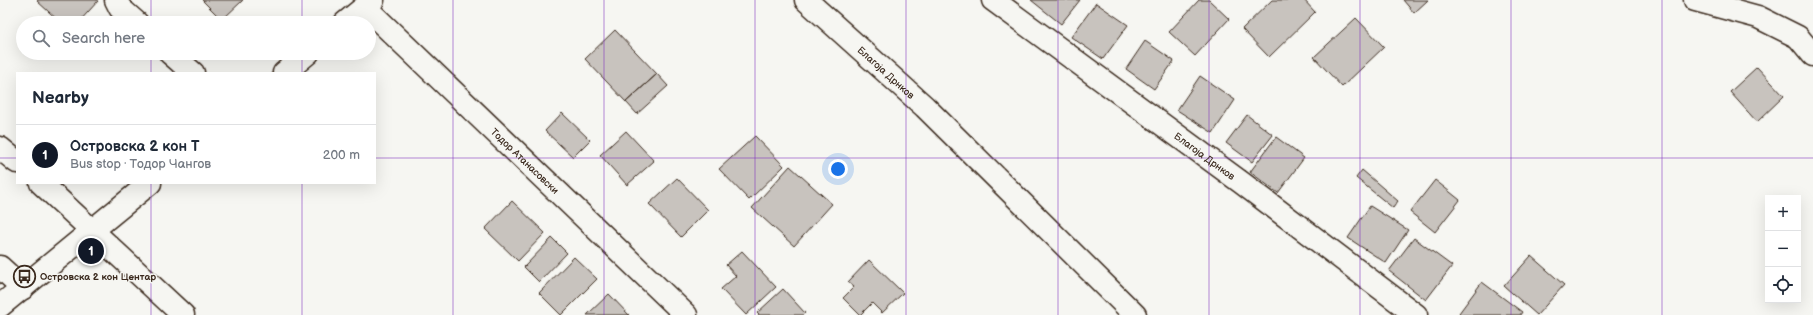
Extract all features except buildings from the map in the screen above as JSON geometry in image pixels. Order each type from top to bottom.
[{"type":"street","points":[[116,0],[120,8],[129,16]]},
{"type":"street","name":"Благоја Дрнков","points":[[806,0],[925,107],[1135,315]]},
{"type":"street","name":"Благоја Дрнков","points":[[993,0],[1242,183],[1416,315]]},
{"type":"street","points":[[1695,0],[1758,17],[1798,37],[1813,55]]},
{"type":"street","points":[[353,16],[369,3]]},
{"type":"street","name":"Тодор Атанасовски","points":[[369,3],[686,315]]},
{"type":"street","points":[[178,60],[192,72]]},
{"type":"street","points":[[285,72],[300,60]]},
{"type":"street","points":[[0,148],[16,161]]},
{"type":"street","points":[[42,184],[183,315]]},
{"type":"street","points":[[0,306],[149,184]]},
{"type":"street","points":[[0,267],[23,288]]},
{"type":"place","name":"Островска 2 кон T","points":[[91,251]]},
{"type":"place","name":"Островска 2 кон Центар","points":[[24,276]]}]
